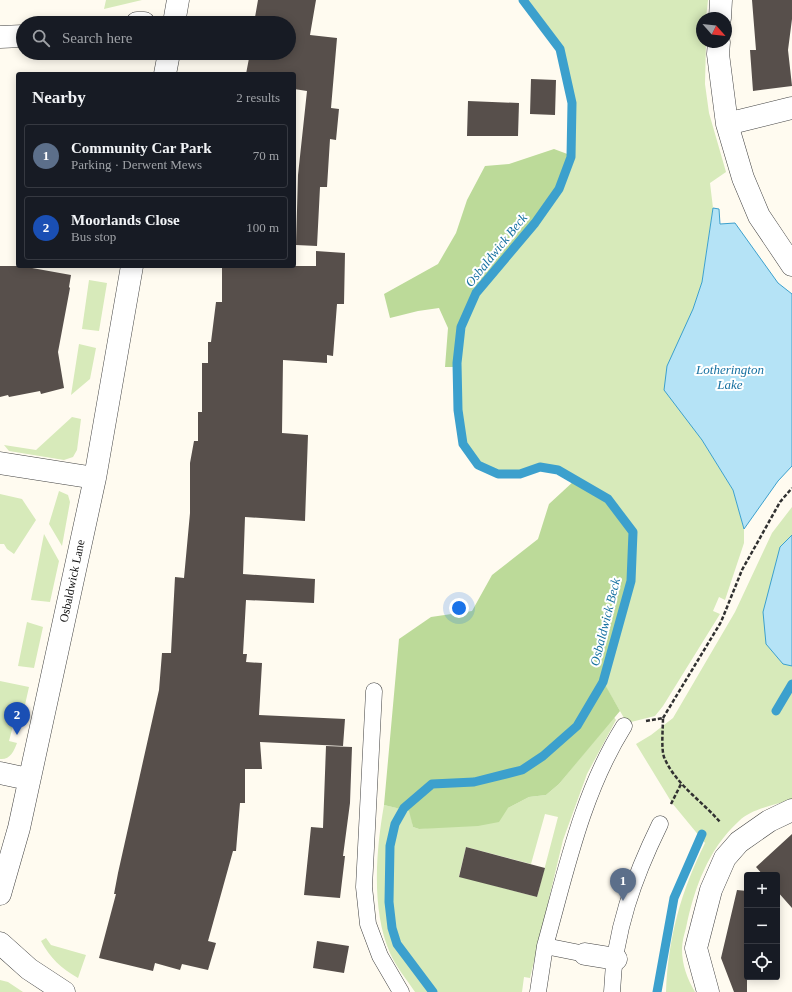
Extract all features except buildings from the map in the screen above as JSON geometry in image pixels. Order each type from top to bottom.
[{"type":"street","points":[[175,16],[178,0]]},
{"type":"street","points":[[720,12],[721,0]]},
{"type":"street","points":[[0,37],[16,36]]},
{"type":"street","points":[[718,48],[727,124],[743,178],[759,216],[792,265]]},
{"type":"street","points":[[165,72],[168,60]]},
{"type":"street","points":[[727,124],[792,108]]},
{"type":"street","name":"Osbaldwick Lane","points":[[0,894],[19,828],[28,779],[95,478],[132,268]]},
{"type":"street","points":[[0,463],[95,478]]},
{"type":"street","points":[[0,773],[28,779]]},
{"type":"street","points":[[708,992],[696,948],[711,890],[726,858],[739,842],[769,821],[792,810]]},
{"type":"street","points":[[0,943],[29,969],[64,992]]},
{"type":"street","points":[[585,954],[616,959]]},
{"type":"lane","points":[[374,691],[364,886],[368,924],[380,956],[401,992]]},
{"type":"lane","points":[[538,992],[545,946],[584,807],[602,767],[624,726]]},
{"type":"lane","points":[[612,992],[616,959],[626,905],[644,857],[660,824]]},
{"type":"lane","points":[[545,946],[585,954]]},
{"type":"path","points":[[739,842],[704,804],[677,779],[664,757],[663,718],[721,622],[742,570],[780,502],[792,488]]},
{"type":"path","points":[[624,726],[663,718]]},
{"type":"green space","points":[[106,0],[142,0],[104,9]]},
{"type":"green space","points":[[523,0],[708,0],[707,12],[696,12],[696,48],[706,48],[705,84],[709,113],[726,172],[710,183],[713,208],[702,282],[693,309],[702,440],[733,490],[744,529],[744,543],[725,600],[719,597],[713,611],[720,614],[663,706],[655,716],[627,723],[603,682],[612,653],[608,499],[558,470],[540,467],[520,474],[498,474],[478,465],[463,444],[458,410],[457,363],[461,327],[476,293],[535,223],[559,189],[571,157],[572,103],[560,49]]},
{"type":"green space","points":[[554,149],[570,155],[558,187],[534,221],[475,292],[459,327],[455,367],[445,367],[448,328],[439,308],[418,311],[390,318],[384,294],[438,264],[456,233],[467,200],[485,166],[509,164]]},
{"type":"green space","points":[[89,280],[107,283],[99,331],[82,329]]},
{"type":"green space","points":[[79,344],[96,348],[90,379],[71,395]]},
{"type":"green space","points":[[72,417],[81,419],[77,450],[73,457],[64,460],[9,451],[4,445],[36,450]]},
{"type":"green space","points":[[575,480],[608,499],[633,532],[631,581],[603,681],[620,711],[559,784],[546,795],[529,797],[508,808],[499,822],[478,826],[419,829],[413,827],[409,811],[384,805],[399,639],[431,617],[472,611],[492,575],[538,539],[549,504]]},
{"type":"green space","points":[[59,491],[68,495],[70,502],[62,546],[49,524]]},
{"type":"green space","points":[[0,494],[22,499],[36,520],[14,554],[7,549],[4,544],[0,544]]},
{"type":"green space","points":[[792,507],[792,800],[750,813],[728,832],[719,844],[698,884],[689,913],[682,946],[684,966],[695,992],[666,992],[667,972],[677,915],[689,879],[705,843],[672,803],[636,744],[651,735],[673,718],[735,612],[772,533]]},
{"type":"green space","points":[[44,534],[59,561],[50,602],[31,600]]},
{"type":"green space","points":[[27,622],[43,627],[34,668],[18,666]]},
{"type":"green space","points":[[0,681],[29,687],[20,727],[13,726],[9,741],[17,743],[11,754],[3,759],[0,759]]},
{"type":"green space","points":[[614,717],[616,720],[587,774],[563,840],[530,978],[524,977],[522,992],[415,992],[392,958],[384,936],[380,918],[377,860],[384,805],[410,811],[413,827],[419,829],[436,827],[508,808],[529,797],[546,795],[559,784]],"holes":[[[545,814],[558,817],[537,897],[459,876],[466,847],[531,864]]]},
{"type":"green space","points":[[46,938],[51,945],[86,955],[78,978],[52,958],[41,941]]},
{"type":"green space","points":[[0,980],[8,982],[23,992],[0,992]]},
{"type":"water","name":"Lotherington Lake","points":[[713,208],[719,209],[720,224],[735,223],[778,283],[792,294],[792,466],[778,481],[744,529],[733,490],[702,440],[664,390],[667,366],[693,309],[702,282]]},
{"type":"water","points":[[792,535],[792,666],[783,664],[766,644],[763,612],[780,547]]},
{"type":"waterway","name":"Osbaldwick Beck","points":[[433,992],[397,944],[392,928],[389,902],[390,846],[395,824],[404,808],[432,784],[474,782],[522,770],[543,756],[577,726],[603,682],[631,581],[633,532],[608,499],[558,470],[540,467],[520,474],[498,474],[478,465],[463,444],[458,410],[457,363],[461,327],[476,293],[535,223],[559,189],[571,157],[572,103],[560,49],[523,0]]},
{"type":"waterway","points":[[776,711],[792,684]]},
{"type":"waterway","points":[[657,992],[674,898],[702,834]]},
{"type":"place","name":"Moorlands Close","points":[[17,735]]},
{"type":"place","name":"Community Car Park","points":[[623,901]]}]
